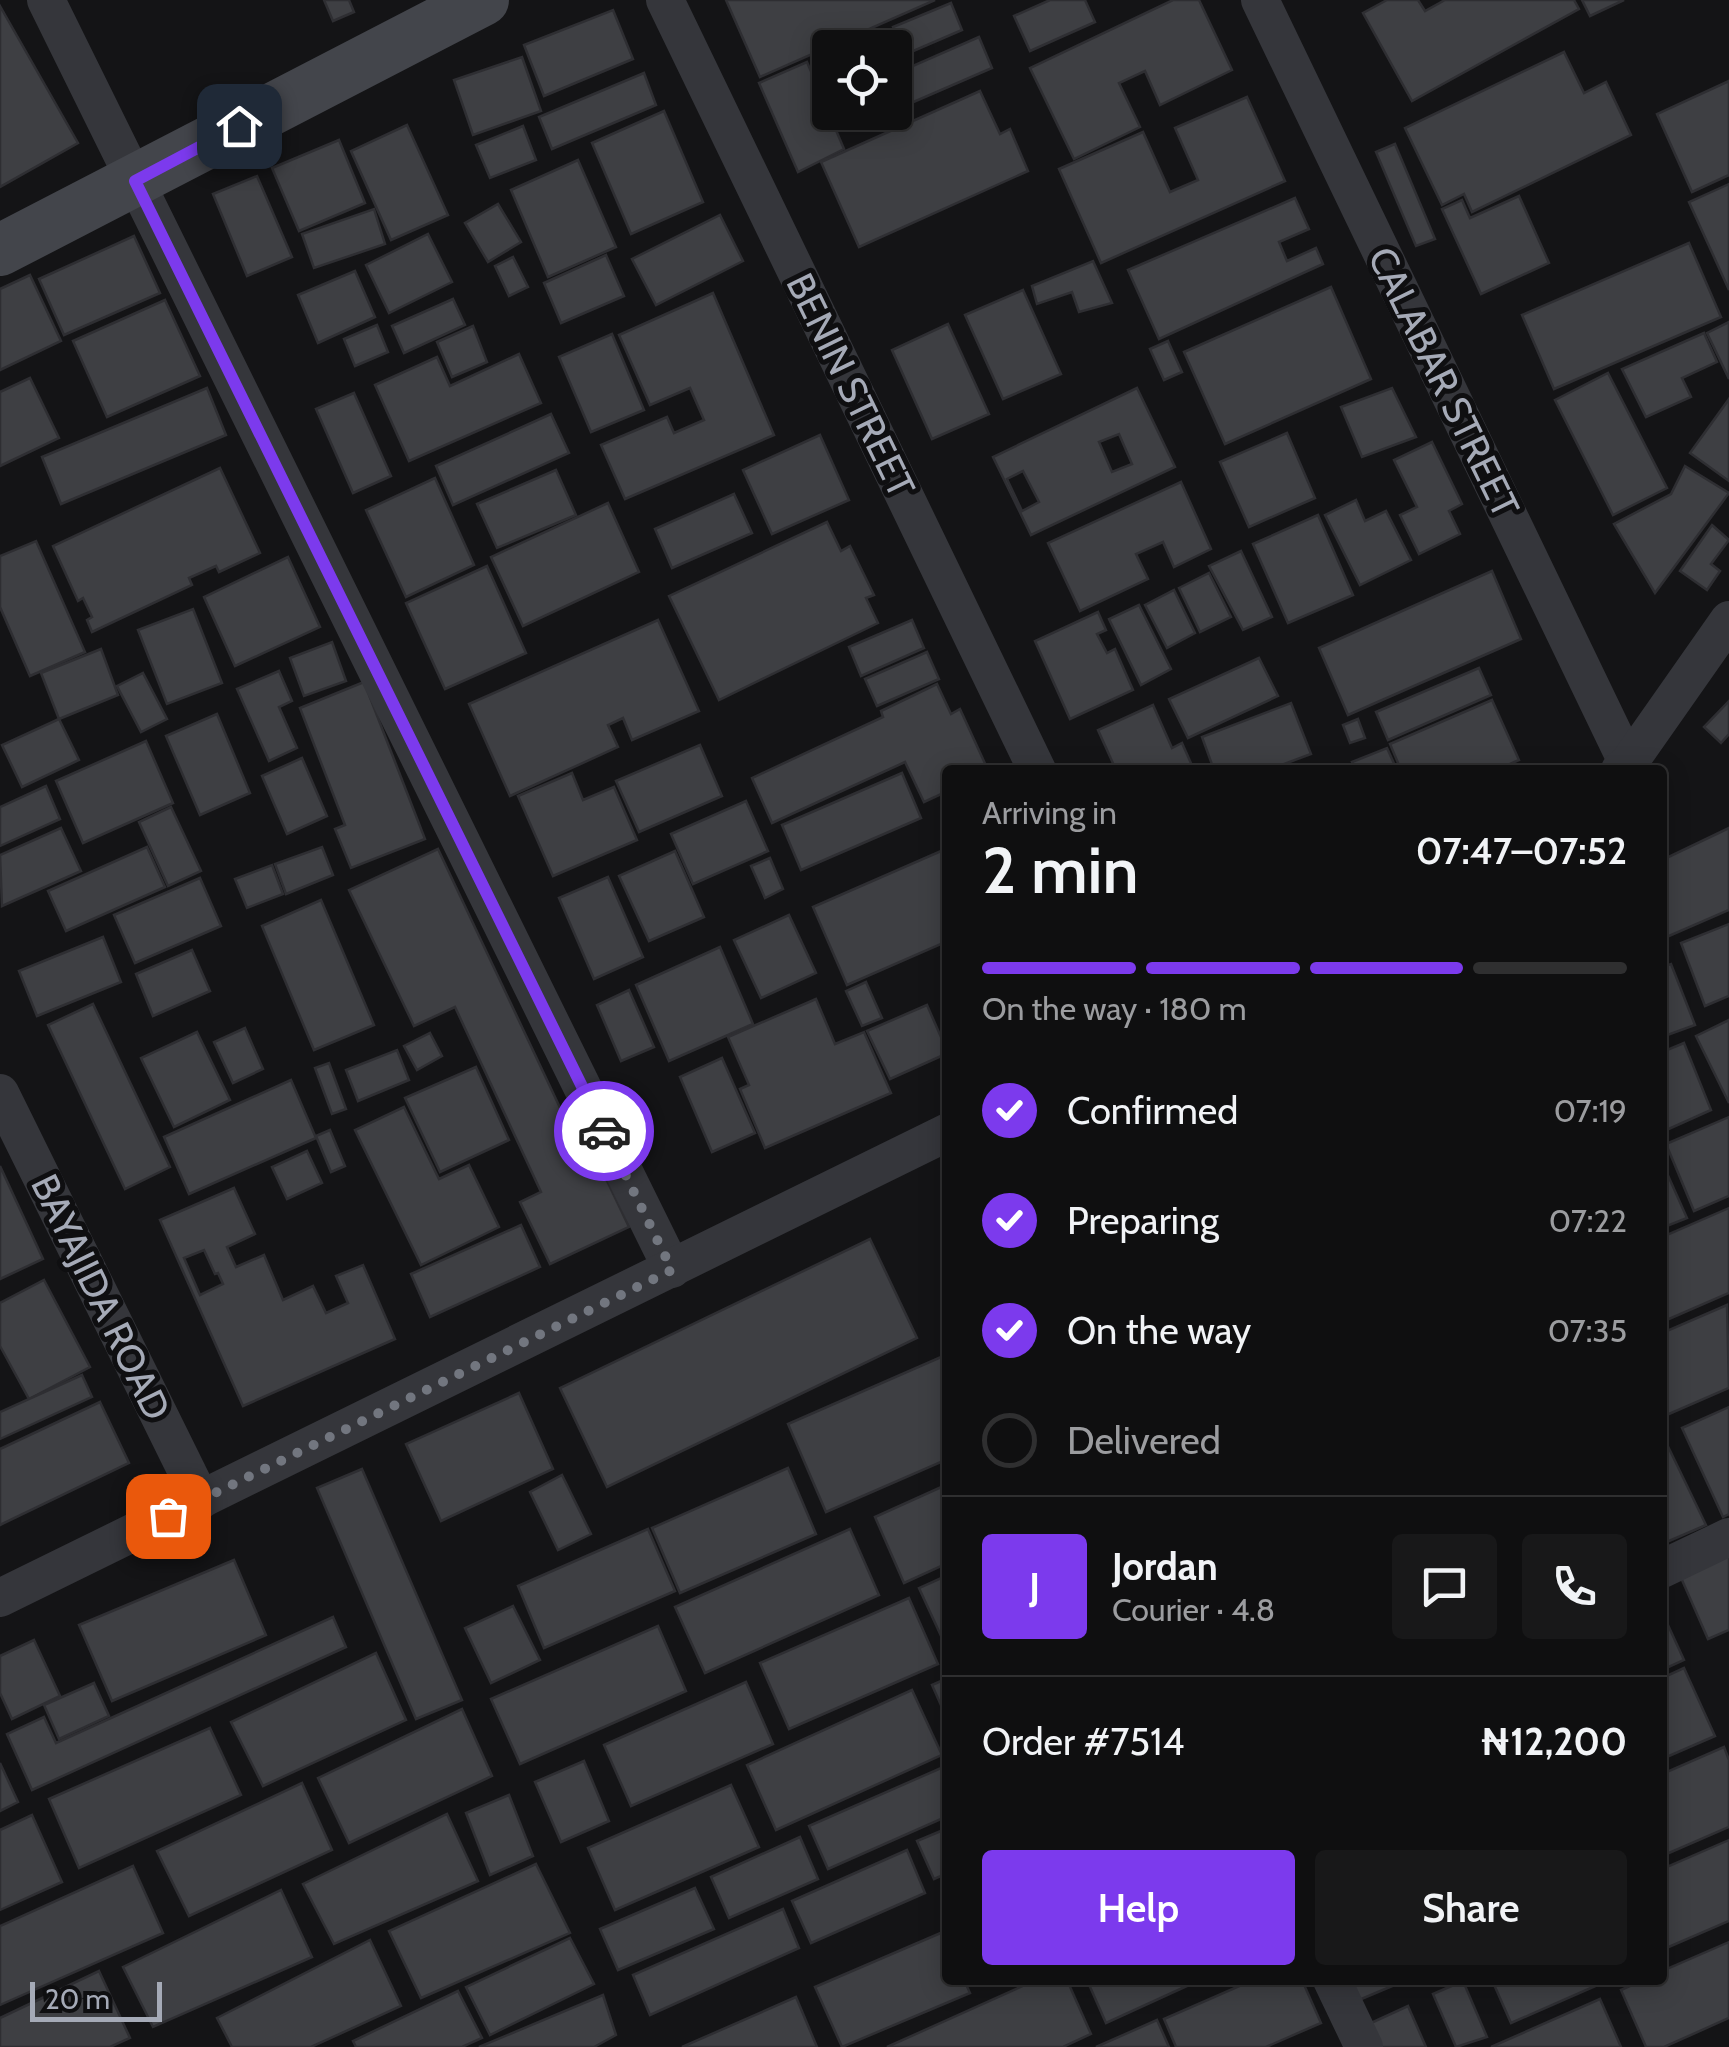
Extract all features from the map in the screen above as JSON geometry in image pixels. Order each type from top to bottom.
[{"type":"street","points":[[46,0],[672,1270]]},
{"type":"street","points":[[0,250],[483,0]]},
{"type":"street","name":"BENIN STREET","points":[[665,0],[1036,765]]},
{"type":"street","name":"CALABAR STREET","points":[[1260,0],[1623,765]]},
{"type":"street","points":[[1625,765],[1729,620]]},
{"type":"street","name":"BAYAJIDA ROAD","points":[[0,1093],[201,1500]]},
{"type":"street","points":[[0,1598],[942,1135]]},
{"type":"street","points":[[1667,1567],[1729,1537]]},
{"type":"street","points":[[1334,1985],[1364,2047]]},
{"type":"building","points":[[324,0],[349,0],[354,12],[333,21]]},
{"type":"building","points":[[726,0],[935,0],[867,30],[812,30],[812,54],[760,77]]},
{"type":"building","points":[[1050,0],[1085,0],[1095,22],[1030,51],[1014,16]]},
{"type":"building","points":[[1173,0],[1199,0],[1232,70],[1160,105],[1145,71],[1119,83],[1140,127],[1074,159],[1030,68]]},
{"type":"building","points":[[1387,0],[1418,0],[1425,11],[1445,0],[1574,0],[1579,9],[1412,101],[1363,13]]},
{"type":"building","points":[[1582,0],[1624,0],[1590,16]]},
{"type":"building","points":[[951,3],[962,30],[912,52],[912,30],[893,27]]},
{"type":"building","points":[[0,6],[78,143],[0,187]]},
{"type":"building","points":[[613,10],[633,59],[544,96],[524,45]]},
{"type":"building","points":[[979,37],[992,68],[912,103],[912,66]]},
{"type":"building","points":[[1564,52],[1584,93],[1606,82],[1631,135],[1472,212],[1464,194],[1442,205],[1405,128]]},
{"type":"building","points":[[522,57],[541,111],[473,135],[454,80]]},
{"type":"building","points":[[807,62],[812,74],[812,130],[836,130],[844,149],[798,172],[759,83]]},
{"type":"building","points":[[644,73],[656,105],[552,149],[539,117]]},
{"type":"building","points":[[1729,81],[1729,175],[1692,192],[1657,114]]},
{"type":"building","points":[[980,91],[1000,134],[1010,129],[1028,171],[859,247],[821,162],[893,130],[912,130],[912,121]]},
{"type":"building","points":[[1247,97],[1285,181],[1101,263],[1059,169],[1143,132],[1170,192],[1198,180],[1175,128]]},
{"type":"building","points":[[664,111],[703,202],[631,234],[592,143]]},
{"type":"building","points":[[407,125],[448,215],[391,240],[351,151]]},
{"type":"building","points":[[523,126],[536,160],[490,178],[476,145]]},
{"type":"building","points":[[339,140],[365,203],[299,231],[272,168]]},
{"type":"building","points":[[1395,144],[1435,239],[1416,246],[1376,152]]},
{"type":"building","points":[[578,160],[616,247],[548,277],[511,190]]},
{"type":"building","points":[[257,176],[292,257],[247,276],[213,194]]},
{"type":"building","points":[[1729,184],[1729,290],[1689,202]]},
{"type":"building","points":[[1519,196],[1549,263],[1481,294],[1442,209],[1462,200],[1470,218]]},
{"type":"building","points":[[1295,198],[1309,229],[1279,242],[1287,261],[1316,248],[1323,264],[1159,339],[1128,270]]},
{"type":"building","points":[[498,204],[521,242],[488,262],[465,223]]},
{"type":"building","points":[[374,209],[385,244],[314,268],[302,234]]},
{"type":"building","points":[[720,215],[743,261],[656,305],[632,259]]},
{"type":"building","points":[[428,234],[452,282],[389,313],[366,265]]},
{"type":"building","points":[[134,236],[160,293],[64,335],[39,279]]},
{"type":"building","points":[[1689,243],[1721,317],[1554,389],[1522,315]]},
{"type":"building","points":[[606,255],[624,296],[561,323],[544,283]]},
{"type":"building","points":[[513,257],[528,287],[509,296],[495,266]]},
{"type":"building","points":[[1093,261],[1112,303],[1079,312],[1072,292],[1037,304],[1032,286]]},
{"type":"building","points":[[355,271],[375,317],[318,343],[298,295]]},
{"type":"building","points":[[30,275],[61,341],[0,370],[0,289]]},
{"type":"building","points":[[1331,287],[1371,379],[1225,444],[1184,352]]},
{"type":"building","points":[[1023,290],[1061,374],[1003,399],[965,315]]},
{"type":"building","points":[[713,293],[774,435],[625,499],[601,445],[667,417],[674,433],[704,420],[690,388],[650,405],[619,335]]},
{"type":"building","points":[[453,299],[465,325],[404,353],[392,326]]},
{"type":"building","points":[[165,300],[200,376],[107,417],[73,341]]},
{"type":"building","points":[[1729,322],[1729,379],[1707,333]]},
{"type":"building","points":[[948,324],[989,414],[932,439],[892,350]]},
{"type":"building","points":[[377,325],[388,352],[355,366],[344,339]]},
{"type":"building","points":[[473,326],[487,362],[452,377],[437,342]]},
{"type":"building","points":[[1704,333],[1717,362],[1682,378],[1691,397],[1646,417],[1622,369]]},
{"type":"building","points":[[612,334],[644,410],[591,432],[559,357]]},
{"type":"building","points":[[1168,341],[1182,372],[1164,380],[1150,349]]},
{"type":"building","points":[[519,354],[541,403],[409,461],[375,385],[437,357],[450,386]]},
{"type":"building","points":[[1608,373],[1667,488],[1613,515],[1555,400]]},
{"type":"building","points":[[30,378],[59,438],[0,466],[0,392]]},
{"type":"building","points":[[207,388],[226,435],[61,504],[42,457]]},
{"type":"building","points":[[1137,388],[1175,467],[1031,535],[993,457]],"holes":[[[1119,434],[1132,464],[1112,472],[1099,442]],[[1023,471],[1039,502],[1022,511],[1007,479]]]},
{"type":"building","points":[[1392,388],[1416,437],[1362,457],[1341,407]]},
{"type":"building","points":[[354,393],[391,476],[353,493],[316,409]]},
{"type":"building","points":[[1729,399],[1729,481],[1690,453]]},
{"type":"building","points":[[551,414],[569,453],[453,505],[436,466]]},
{"type":"building","points":[[1287,433],[1315,498],[1249,527],[1220,462]]},
{"type":"building","points":[[820,435],[849,500],[772,534],[743,470]]},
{"type":"building","points":[[1432,442],[1462,504],[1449,511],[1460,534],[1419,554],[1400,515],[1417,507],[1394,460]]},
{"type":"building","points":[[1685,466],[1729,493],[1655,593],[1614,524],[1671,494]]},
{"type":"building","points":[[220,468],[260,553],[219,572],[216,566],[189,578],[192,585],[92,632],[87,620],[92,617],[83,598],[78,601],[53,546]]},
{"type":"building","points":[[556,470],[576,515],[497,548],[477,504]]},
{"type":"building","points":[[435,478],[474,565],[406,597],[366,510]]},
{"type":"building","points":[[1181,482],[1211,549],[1174,567],[1163,542],[1136,554],[1148,579],[1080,611],[1048,543]]},
{"type":"building","points":[[734,494],[752,533],[672,568],[655,529]]},
{"type":"building","points":[[1356,500],[1365,521],[1386,511],[1411,560],[1360,585],[1325,515]]},
{"type":"building","points":[[608,503],[639,572],[523,626],[491,557]]},
{"type":"building","points":[[1318,515],[1353,595],[1288,623],[1253,544]]},
{"type":"building","points":[[827,522],[841,551],[850,546],[874,595],[866,598],[878,623],[719,700],[669,596]]},
{"type":"building","points":[[1712,525],[1729,540],[1711,564],[1720,571],[1707,590],[1680,571]]},
{"type":"building","points":[[36,541],[85,652],[30,676],[0,607],[0,556]]},
{"type":"building","points":[[1241,551],[1272,617],[1243,630],[1209,566]]},
{"type":"building","points":[[288,557],[320,627],[235,666],[204,597]]},
{"type":"building","points":[[487,566],[526,653],[445,689],[406,603]]},
{"type":"building","points":[[1492,571],[1521,639],[1348,715],[1319,648]]},
{"type":"building","points":[[1209,573],[1231,617],[1200,632],[1179,588]]},
{"type":"building","points":[[1174,590],[1195,633],[1167,648],[1145,605]]},
{"type":"building","points":[[1139,605],[1171,669],[1141,685],[1109,619]]},
{"type":"building","points":[[193,609],[222,683],[167,704],[138,630]]},
{"type":"building","points":[[1098,612],[1106,630],[1097,634],[1107,653],[1115,649],[1133,690],[1070,719],[1035,641]]},
{"type":"building","points":[[658,620],[699,711],[632,740],[623,718],[608,725],[618,747],[510,796],[469,704]]},
{"type":"building","points":[[912,620],[924,648],[861,676],[849,647]]},
{"type":"building","points":[[332,642],[346,681],[304,696],[290,658]]},
{"type":"building","points":[[101,649],[118,695],[59,719],[41,673]]},
{"type":"building","points":[[927,652],[939,679],[877,706],[865,679]]},
{"type":"building","points":[[1259,658],[1278,696],[1188,738],[1169,699]]},
{"type":"building","points":[[1479,668],[1491,695],[1388,740],[1376,712]]},
{"type":"building","points":[[279,671],[292,701],[279,707],[297,748],[269,761],[237,689]]},
{"type":"building","points":[[143,673],[167,719],[141,732],[117,686]]},
{"type":"building","points":[[364,682],[425,839],[351,868],[335,829],[345,825],[300,708]]},
{"type":"building","points":[[937,684],[951,714],[960,709],[986,765],[942,765],[942,794],[924,802],[905,762],[772,823],[752,778],[883,717],[881,711]]},
{"type":"building","points":[[1492,700],[1519,760],[1508,765],[1399,765],[1390,744]]},
{"type":"building","points":[[1729,701],[1729,734],[1721,743],[1704,727]]},
{"type":"building","points":[[1291,703],[1311,754],[1281,765],[1212,765],[1202,737]]},
{"type":"building","points":[[1153,705],[1172,748],[1182,743],[1192,765],[1114,765],[1098,730]]},
{"type":"building","points":[[217,714],[250,793],[200,815],[166,736]]},
{"type":"building","points":[[59,719],[79,760],[22,787],[2,745]]},
{"type":"building","points":[[1358,719],[1365,738],[1350,743],[1343,725]]},
{"type":"building","points":[[146,741],[173,803],[83,843],[56,781]]},
{"type":"building","points":[[700,745],[722,796],[639,832],[616,781]]},
{"type":"building","points":[[1387,748],[1395,765],[1354,765],[1352,762]]},
{"type":"building","points":[[302,758],[327,816],[287,834],[262,776]]},
{"type":"building","points":[[572,773],[583,800],[614,787],[637,840],[553,876],[518,796]]},
{"type":"building","points":[[902,773],[921,818],[801,870],[782,825]]},
{"type":"building","points":[[46,786],[60,819],[0,846],[0,807]]},
{"type":"building","points":[[746,801],[768,851],[693,884],[671,834]]},
{"type":"building","points":[[171,807],[201,871],[168,886],[139,822]]},
{"type":"building","points":[[61,828],[81,871],[2,906],[0,855]]},
{"type":"building","points":[[1729,828],[1729,910],[1667,937],[1667,858]]},
{"type":"building","points":[[147,847],[165,887],[66,931],[48,891]]},
{"type":"building","points":[[322,847],[333,875],[286,894],[275,864]]},
{"type":"building","points":[[438,849],[588,1167],[598,1162],[629,1227],[550,1264],[520,1202],[541,1192],[455,1007],[414,1026],[349,890]]},
{"type":"building","points":[[675,851],[704,917],[649,941],[619,876]]},
{"type":"building","points":[[942,851],[942,944],[847,985],[813,907]]},
{"type":"building","points":[[770,858],[783,889],[765,898],[751,866]]},
{"type":"building","points":[[272,865],[283,894],[247,908],[235,879]]},
{"type":"building","points":[[608,877],[643,957],[594,979],[559,898]]},
{"type":"building","points":[[200,878],[221,926],[135,963],[114,915]]},
{"type":"building","points":[[321,900],[374,1025],[314,1050],[262,926]]},
{"type":"building","points":[[789,915],[816,973],[761,998],[734,940]]},
{"type":"building","points":[[1729,924],[1729,996],[1705,1006],[1681,943]]},
{"type":"building","points":[[103,937],[121,982],[37,1016],[19,971]]},
{"type":"building","points":[[720,947],[753,1024],[669,1061],[636,985]]},
{"type":"building","points":[[192,950],[210,991],[153,1016],[136,974]]},
{"type":"building","points":[[1671,964],[1695,1025],[1667,1035],[1667,965]]},
{"type":"building","points":[[866,982],[882,1018],[862,1026],[846,991]]},
{"type":"building","points":[[629,990],[654,1047],[621,1061],[597,1005]]},
{"type":"building","points":[[816,999],[835,1044],[864,1032],[891,1093],[765,1148],[740,1089],[749,1085],[728,1037]]},
{"type":"building","points":[[93,1004],[170,1167],[125,1189],[48,1025]]},
{"type":"building","points":[[927,1005],[942,1039],[942,1056],[890,1079],[867,1031]]},
{"type":"building","points":[[1729,1020],[1729,1103],[1696,1036]]},
{"type":"building","points":[[245,1028],[263,1069],[233,1083],[214,1042]]},
{"type":"building","points":[[197,1032],[230,1100],[174,1127],[141,1058]]},
{"type":"building","points":[[430,1033],[442,1056],[417,1070],[404,1046]]},
{"type":"building","points":[[1684,1043],[1711,1110],[1667,1130],[1667,1050]]},
{"type":"building","points":[[397,1050],[409,1080],[358,1101],[346,1070]]},
{"type":"building","points":[[722,1058],[755,1133],[712,1152],[680,1077]]},
{"type":"building","points":[[329,1063],[346,1109],[332,1114],[315,1068]]},
{"type":"building","points":[[476,1067],[509,1140],[440,1172],[405,1098]]},
{"type":"building","points":[[291,1080],[316,1138],[189,1194],[164,1137]]},
{"type":"building","points":[[404,1107],[439,1179],[469,1165],[499,1227],[421,1265],[355,1130]]},
{"type":"building","points":[[1729,1117],[1729,1196],[1694,1211],[1667,1144]]},
{"type":"building","points":[[330,1130],[345,1166],[331,1172],[316,1136]]},
{"type":"building","points":[[307,1151],[322,1183],[287,1199],[272,1167]]},
{"type":"building","points":[[0,1166],[43,1259],[0,1279]]},
{"type":"building","points":[[1667,1173],[1687,1218],[1667,1226]]},
{"type":"building","points":[[234,1188],[255,1234],[227,1247],[236,1267],[264,1255],[283,1300],[313,1286],[326,1313],[348,1303],[336,1276],[363,1265],[395,1339],[243,1406],[160,1220]],"holes":[[[204,1250],[223,1284],[200,1295],[184,1258]]]},
{"type":"building","points":[[1729,1208],[1729,1293],[1667,1320],[1667,1235]]},
{"type":"building","points":[[521,1225],[540,1267],[430,1317],[411,1274]]},
{"type":"building","points":[[870,1239],[917,1338],[607,1487],[560,1388]]},
{"type":"building","points":[[44,1280],[90,1367],[29,1399],[0,1346],[0,1303]]},
{"type":"building","points":[[1727,1305],[1729,1388],[1667,1415],[1667,1331]]},
{"type":"building","points":[[942,1357],[942,1462],[826,1512],[788,1424]]},
{"type":"building","points":[[82,1375],[92,1397],[0,1439],[0,1412]]},
{"type":"building","points":[[519,1393],[553,1469],[441,1521],[406,1444]]},
{"type":"building","points":[[100,1402],[129,1463],[0,1525],[0,1449]]},
{"type":"building","points":[[1729,1407],[1729,1514],[1723,1517],[1682,1428]]},
{"type":"building","points":[[1667,1444],[1706,1525],[1667,1542]]},
{"type":"building","points":[[788,1468],[816,1534],[680,1593],[652,1528]]},
{"type":"building","points":[[362,1469],[462,1700],[416,1719],[317,1488]]},
{"type":"building","points":[[562,1475],[591,1534],[558,1550],[530,1492]]},
{"type":"building","points":[[942,1487],[942,1566],[904,1583],[875,1517]]},
{"type":"building","points":[[648,1529],[675,1591],[544,1648],[518,1586]]},
{"type":"building","points":[[850,1529],[879,1595],[705,1673],[675,1607]]},
{"type":"building","points":[[1729,1548],[1729,1630],[1708,1639],[1678,1571]]},
{"type":"building","points":[[234,1560],[266,1635],[112,1701],[79,1625]]},
{"type":"building","points":[[942,1578],[942,1638],[919,1588]]},
{"type":"building","points":[[909,1598],[938,1664],[789,1729],[760,1663]]},
{"type":"building","points":[[513,1606],[540,1660],[491,1683],[465,1628]]},
{"type":"building","points":[[333,1617],[346,1647],[32,1790],[7,1734],[44,1717],[56,1743]]},
{"type":"building","points":[[1667,1623],[1684,1660],[1667,1668]]},
{"type":"building","points":[[658,1626],[686,1691],[520,1764],[491,1699]]},
{"type":"building","points":[[34,1640],[60,1696],[12,1719],[0,1693],[0,1656]]},
{"type":"building","points":[[376,1653],[406,1720],[263,1786],[231,1722]]},
{"type":"building","points":[[1684,1668],[1715,1736],[1667,1757],[1667,1676]]},
{"type":"building","points":[[942,1681],[942,1708],[932,1685]]},
{"type":"building","points":[[746,1682],[773,1744],[631,1806],[604,1745]]},
{"type":"building","points":[[94,1683],[109,1716],[59,1739],[44,1705]]},
{"type":"building","points":[[912,1690],[942,1755],[776,1830],[747,1765]]},
{"type":"building","points":[[462,1709],[492,1776],[349,1843],[318,1778]]},
{"type":"building","points":[[210,1728],[241,1795],[79,1868],[49,1799]]},
{"type":"building","points":[[1724,1747],[1729,1760],[1729,1827],[1667,1854],[1667,1772]]},
{"type":"building","points":[[584,1761],[609,1821],[561,1842],[535,1782]]},
{"type":"building","points":[[0,1763],[18,1802],[0,1811]]},
{"type":"building","points":[[942,1768],[942,1819],[828,1869],[809,1826]]},
{"type":"building","points":[[302,1783],[332,1850],[189,1916],[157,1851]]},
{"type":"building","points":[[731,1785],[759,1847],[615,1910],[588,1848]]},
{"type":"building","points":[[509,1795],[533,1856],[490,1875],[466,1813]]},
{"type":"building","points":[[447,1814],[478,1881],[334,1944],[303,1884]]},
{"type":"building","points":[[32,1815],[62,1882],[0,1910],[0,1830]]},
{"type":"building","points":[[942,1831],[942,1876],[934,1879],[917,1841]]},
{"type":"building","points":[[800,1837],[818,1879],[729,1918],[711,1877]]},
{"type":"building","points":[[1729,1840],[1729,1921],[1667,1948],[1667,1867]]},
{"type":"building","points":[[907,1850],[925,1893],[811,1943],[792,1901]]},
{"type":"building","points":[[536,1864],[570,1933],[421,1998],[389,1931]]},
{"type":"building","points":[[133,1866],[163,1933],[0,2005],[0,1926]]},
{"type":"building","points":[[695,1888],[714,1929],[618,1970],[600,1929]]},
{"type":"building","points":[[281,1890],[312,1957],[153,2027],[123,1967]]},
{"type":"building","points":[[783,1909],[799,1948],[650,2015],[633,1975]]},
{"type":"building","points":[[942,1932],[942,1985],[966,1985],[970,1993],[842,2047],[815,1987]]},
{"type":"building","points":[[570,1938],[594,1984],[490,2035],[466,1987]]},
{"type":"building","points":[[370,1940],[401,2006],[311,2047],[232,2047],[217,2018]]},
{"type":"building","points":[[1729,1942],[1729,2018],[1664,2047],[1646,2047],[1621,1990],[1632,1985],[1667,1985],[1667,1969]]},
{"type":"building","points":[[99,1971],[130,2038],[110,2047],[0,2047],[0,2018]]},
{"type":"building","points":[[1025,1985],[1069,1985],[1091,2034],[1063,2047],[887,2047]]},
{"type":"building","points":[[1089,1985],[1189,1985],[1106,2023]]},
{"type":"building","points":[[1242,1985],[1304,1985],[1321,2023],[1266,2047],[1176,2047],[1164,2019]]},
{"type":"building","points":[[1352,1985],[1395,1985],[1359,2000]]},
{"type":"building","points":[[1465,1985],[1487,2037],[1456,2047],[1433,1994]]},
{"type":"building","points":[[1494,1985],[1598,1985],[1511,2023]]},
{"type":"building","points":[[458,1991],[482,2038],[462,2047],[356,2047],[353,2041]]},
{"type":"building","points":[[603,1995],[616,2035],[594,2047],[479,2047]]},
{"type":"building","points":[[796,1997],[817,2047],[682,2047]]},
{"type":"building","points":[[1600,1999],[1621,2047],[1491,2047]]},
{"type":"building","points":[[1408,2006],[1426,2047],[1381,2047],[1371,2023]]},
{"type":"building","points":[[1157,2020],[1169,2047],[1096,2047]]},
{"type":"way so far","points":[[168,1516],[672,1270],[604,1131]]},
{"type":"route","points":[[239,126],[135,181],[604,1131]]}]
